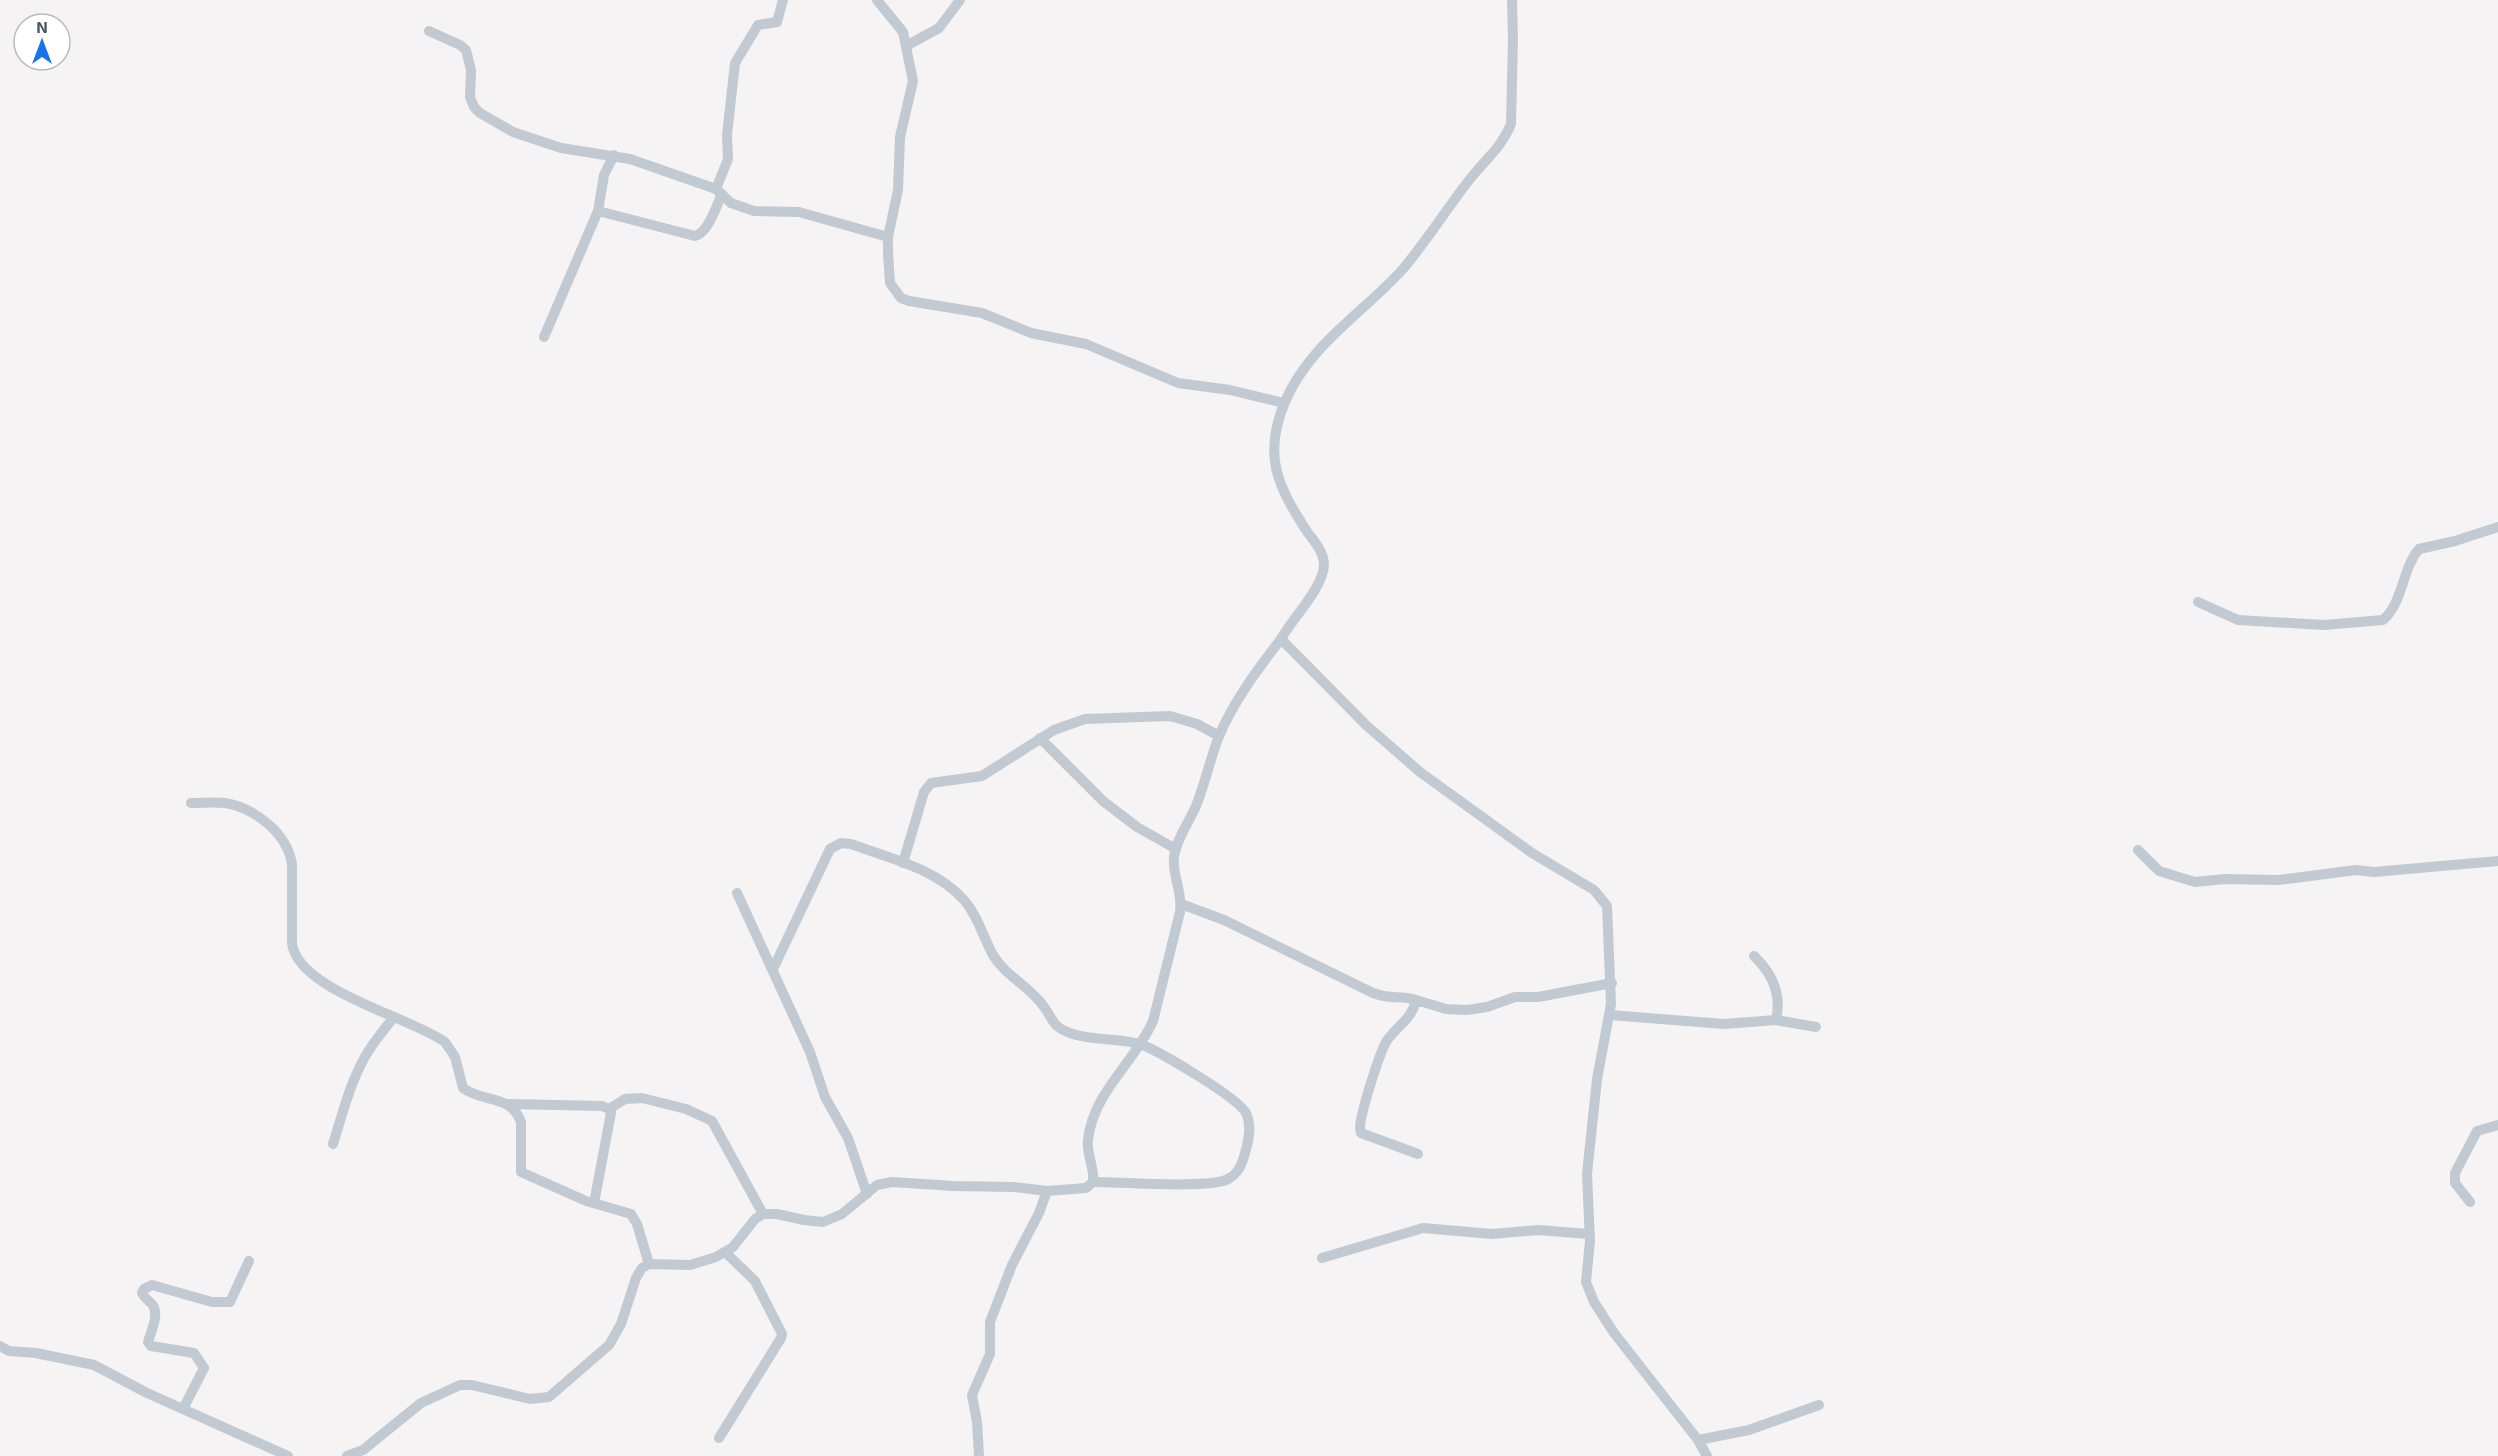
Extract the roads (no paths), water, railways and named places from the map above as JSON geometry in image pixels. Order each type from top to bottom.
[{"type":"street","points":[[598,212],[681,234],[697,236],[706,227],[729,159],[727,135],[735,63],[758,25],[777,22],[783,0]]},
{"type":"street","points":[[877,0],[903,32],[912,87],[900,137],[898,190],[888,237],[888,275],[890,283],[901,298],[909,302],[982,313],[1031,333],[1086,344],[1178,383],[1230,390],[1284,403]]},
{"type":"street","points":[[906,46],[939,28],[960,0]]},
{"type":"street","points":[[1093,1182],[1088,1143],[1095,1114],[1116,1076],[1141,1044],[1153,1021],[1181,904],[1174,865],[1176,849],[1197,804],[1219,736],[1231,712],[1256,670],[1281,639],[1316,587],[1324,566],[1317,546],[1285,496],[1275,468],[1273,439],[1284,403],[1294,383],[1309,363],[1357,312],[1401,271],[1472,177],[1507,136],[1511,124],[1512,0]]},
{"type":"street","points":[[429,31],[466,50],[471,70],[472,103],[480,113],[513,132],[584,153],[614,155],[719,192],[731,203],[754,211],[800,212],[888,237]]},
{"type":"street","points":[[544,337],[598,212],[604,175],[614,155]]},
{"type":"street","points":[[2198,602],[2238,620],[2324,625],[2383,620],[2392,608],[2419,549],[2498,528]]},
{"type":"street","points":[[1281,639],[1366,725],[1420,772],[1532,853],[1600,895],[1607,906],[1612,982],[1610,1016],[1597,1079],[1587,1174],[1589,1234],[1586,1282],[1594,1302],[1626,1349],[1698,1440],[1707,1456]]},
{"type":"street","points":[[903,862],[924,792],[931,783],[982,776],[1040,738],[1085,719],[1170,716],[1197,724],[1219,736]]},
{"type":"street","points":[[1040,738],[1103,801],[1137,827],[1176,849]]},
{"type":"street","points":[[191,803],[224,803],[244,809],[262,820],[277,834],[290,851],[292,864],[294,953],[322,982],[445,1042],[454,1057],[464,1090],[498,1099],[518,1114],[521,1122],[521,1172],[594,1203],[632,1214],[649,1264]]},
{"type":"street","points":[[347,1456],[363,1450],[421,1403],[460,1385],[472,1385],[530,1399],[549,1397],[609,1345],[621,1324],[639,1272],[649,1264],[690,1265],[725,1252],[740,1240],[755,1219],[763,1214],[777,1214],[823,1222],[842,1214],[877,1185],[892,1182],[1022,1187],[1047,1191],[1086,1188],[1093,1182],[1207,1184],[1227,1179],[1240,1169],[1250,1131],[1246,1114],[1236,1102],[1222,1090],[1141,1044],[1071,1033],[1056,1025],[1034,995],[995,958],[978,921],[964,900],[946,884],[903,862],[851,844],[841,843],[830,849],[773,969]]},
{"type":"street","points":[[2138,850],[2159,871],[2195,882],[2225,879],[2279,880],[2356,870],[2374,872],[2498,861]]},
{"type":"street","points":[[737,893],[810,1052],[825,1097],[848,1138],[867,1194]]},
{"type":"street","points":[[1181,904],[1224,920],[1373,993],[1391,999],[1416,1000],[1446,1009],[1467,1010],[1487,1007],[1515,997],[1538,997],[1612,982]]},
{"type":"street","points":[[1754,956],[1774,980],[1778,1006],[1776,1020]]},
{"type":"street","points":[[1416,1000],[1410,1017],[1388,1040],[1382,1052],[1360,1128],[1361,1133],[1418,1154]]},
{"type":"street","points":[[1610,1016],[1724,1024],[1776,1020],[1816,1027]]},
{"type":"street","points":[[333,1144],[346,1103],[364,1059],[394,1017]]},
{"type":"street","points":[[609,1109],[625,1100],[642,1098],[686,1109],[712,1121],[763,1214]]},
{"type":"street","points":[[507,1104],[602,1106],[609,1109],[611,1113],[594,1203]]},
{"type":"street","points":[[2470,1202],[2455,1183],[2455,1173],[2477,1131],[2498,1125]]},
{"type":"street","points":[[979,1456],[977,1422],[972,1395],[990,1354],[990,1322],[1012,1265],[1039,1213],[1047,1191]]},
{"type":"street","points":[[1322,1258],[1424,1228],[1492,1234],[1538,1230],[1589,1234]]},
{"type":"street","points":[[718,1438],[782,1334],[755,1281],[725,1252]]},
{"type":"street","points":[[183,1409],[204,1368],[194,1353],[151,1346],[148,1342],[156,1312],[153,1305],[144,1297],[142,1293],[144,1288],[152,1285],[212,1302],[230,1302],[249,1261]]},
{"type":"street","points":[[0,1346],[13,1352],[36,1353],[93,1365],[183,1409],[288,1456]]},
{"type":"street","points":[[1698,1440],[1749,1430],[1819,1405]]}]
